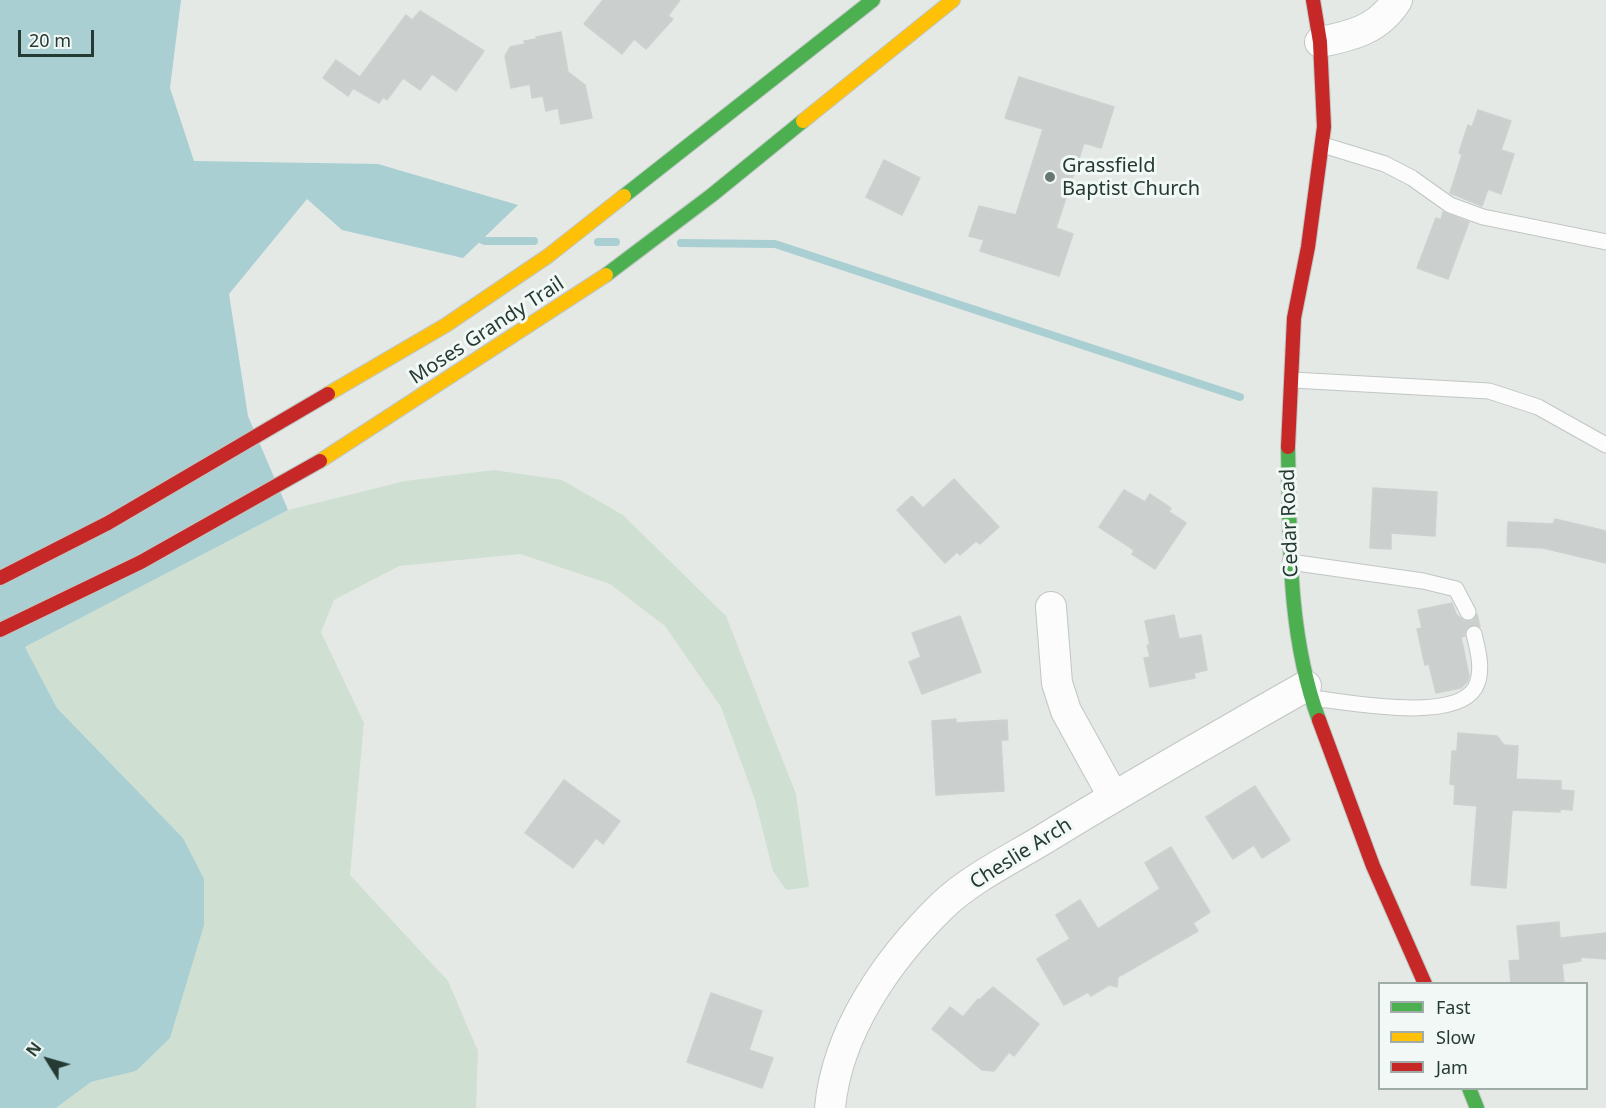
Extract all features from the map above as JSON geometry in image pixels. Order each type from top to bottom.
[{"type":"main road","name":"Moses Grandy Trail","points":[[0,578],[108,523],[320,401],[446,325],[548,256],[873,0]]},
{"type":"main road","name":"Moses Grandy Trail","points":[[0,630],[141,562],[339,451],[595,283],[712,195],[953,0]]},
{"type":"main road","name":"Cedar Road","points":[[1312,0],[1320,42],[1324,127],[1323,145],[1294,318],[1293,380],[1288,430],[1290,562],[1309,692],[1373,866],[1424,982]]},
{"type":"main road","points":[[1469,1090],[1477,1108]]},
{"type":"street","points":[[1320,42],[1352,36],[1375,25],[1397,0]]},
{"type":"street","points":[[1051,607],[1057,683],[1066,711],[1113,796]]},
{"type":"street","name":"Cheslie Arch","points":[[830,1108],[832,1086],[843,1048],[866,1004],[901,950],[944,904],[983,876],[1113,796],[1309,692]]},
{"type":"lane","points":[[1323,145],[1385,164],[1412,178],[1450,205],[1483,217],[1606,242]]},
{"type":"lane","points":[[1293,380],[1490,391],[1517,398],[1538,407],[1606,445]]},
{"type":"lane","points":[[1290,562],[1423,581],[1456,589],[1468,612]]},
{"type":"lane","points":[[1309,692],[1417,708],[1448,707],[1467,698],[1476,686],[1480,657],[1474,634]]},
{"type":"green space","points":[[494,470],[562,480],[623,515],[726,616],[796,794],[809,887],[786,890],[773,871],[755,800],[721,707],[665,626],[610,584],[520,554],[399,566],[334,600],[321,632],[364,723],[350,875],[448,981],[478,1051],[476,1108],[56,1108],[91,1082],[136,1071],[183,838],[57,708],[25,647],[288,510],[405,481]]},
{"type":"water","points":[[0,0],[181,0],[170,88],[194,161],[378,164],[518,205],[463,258],[342,230],[307,199],[229,294],[248,416],[288,510],[25,647],[57,708],[183,838],[204,879],[204,925],[170,1038],[136,1071],[91,1082],[56,1108],[0,1108]]},
{"type":"building","points":[[603,0],[680,0],[668,16],[673,19],[646,49],[634,39],[622,54],[584,24]]},
{"type":"building","points":[[420,11],[484,51],[456,91],[432,74],[420,90],[403,78],[387,100],[383,97],[379,103],[353,88],[348,96],[323,78],[336,60],[360,77],[406,15],[412,20]]},
{"type":"building","points":[[561,32],[568,72],[585,85],[592,118],[561,124],[558,108],[546,111],[543,96],[532,98],[530,84],[511,88],[505,56],[510,47],[525,44],[524,41]]},
{"type":"building","name":"Grassfield Baptist Church","points":[[1019,77],[1114,107],[1101,148],[1084,143],[1056,228],[1073,234],[1059,276],[980,251],[984,240],[969,236],[979,206],[1016,215],[1043,129],[1005,118]]},
{"type":"building","points":[[1478,110],[1511,121],[1501,150],[1514,154],[1501,194],[1488,189],[1482,206],[1450,193],[1462,155],[1459,153],[1468,125],[1472,127]]},
{"type":"building","points":[[884,160],[920,178],[902,215],[866,197]]},
{"type":"building","points":[[1443,212],[1469,222],[1448,279],[1417,268],[1436,218],[1441,220]]},
{"type":"building","points":[[954,479],[999,527],[980,544],[976,541],[960,555],[957,552],[945,563],[897,510],[912,496],[923,508]]},
{"type":"building","points":[[1373,488],[1437,492],[1435,536],[1391,533],[1391,549],[1370,548]]},
{"type":"building","points":[[1124,490],[1145,502],[1150,494],[1171,508],[1169,512],[1186,523],[1155,569],[1132,554],[1134,550],[1099,527]]},
{"type":"building","points":[[1555,519],[1606,531],[1606,563],[1543,548],[1507,546],[1508,522],[1553,524]]},
{"type":"building","points":[[1452,603],[1456,614],[1463,620],[1472,621],[1477,614],[1480,627],[1471,625],[1465,631],[1465,636],[1461,637],[1469,676],[1467,682],[1461,688],[1436,693],[1429,664],[1425,665],[1417,629],[1422,628],[1418,610]]},
{"type":"building","points":[[1174,615],[1179,639],[1201,635],[1207,670],[1194,673],[1195,678],[1150,687],[1144,658],[1150,657],[1145,621]]},
{"type":"building","points":[[960,616],[981,672],[922,694],[909,662],[921,657],[912,633]]},
{"type":"building","points":[[956,719],[956,723],[1007,720],[1008,740],[1001,740],[1004,791],[936,795],[932,721]]},
{"type":"building","points":[[1458,733],[1497,736],[1504,745],[1518,746],[1516,779],[1561,781],[1561,790],[1574,791],[1572,810],[1560,809],[1560,812],[1512,810],[1506,888],[1471,885],[1477,806],[1454,804],[1455,785],[1450,784],[1452,751],[1457,751]]},
{"type":"building","points":[[564,780],[620,821],[603,844],[596,838],[573,868],[525,833]]},
{"type":"building","points":[[1255,786],[1290,840],[1262,858],[1254,845],[1233,859],[1206,817]]},
{"type":"building","points":[[1171,847],[1210,912],[1193,923],[1198,931],[1118,977],[1117,987],[1109,985],[1091,996],[1088,992],[1064,1005],[1037,959],[1070,939],[1056,915],[1080,900],[1098,929],[1160,889],[1145,863]]},
{"type":"building","points":[[1559,922],[1560,938],[1606,933],[1606,959],[1580,957],[1581,961],[1562,964],[1564,982],[1511,982],[1509,961],[1520,960],[1517,926]]},
{"type":"building","points":[[993,987],[1039,1024],[1014,1056],[1009,1052],[994,1071],[982,1070],[932,1029],[950,1007],[963,1017],[978,999]]},
{"type":"building","points":[[711,993],[762,1011],[749,1050],[773,1058],[762,1088],[687,1062]]},
{"type":"waterway","points":[[473,236],[485,241],[534,241]]},
{"type":"waterway","points":[[598,242],[616,242]]},
{"type":"waterway","points":[[681,243],[775,244],[1240,397]]},
{"type":"traffic: fast","points":[[624,196],[873,0]]},
{"type":"traffic: fast","points":[[606,275],[712,195],[803,121]]},
{"type":"traffic: fast","points":[[1288,447],[1292,585],[1301,654],[1319,720]]},
{"type":"traffic: fast","points":[[1470,1090],[1477,1108]]},
{"type":"traffic: slow","points":[[803,121],[953,0]]},
{"type":"traffic: slow","points":[[328,394],[446,325],[548,256],[624,196]]},
{"type":"traffic: slow","points":[[320,461],[606,275]]},
{"type":"traffic: jam","points":[[1288,447],[1294,318],[1308,247],[1324,127],[1320,42],[1313,0]]},
{"type":"traffic: jam","points":[[0,578],[108,523],[328,394]]},
{"type":"traffic: jam","points":[[0,630],[141,562],[320,461]]},
{"type":"traffic: jam","points":[[1319,720],[1373,866],[1424,982]]},
{"type":"place","name":"Grassfield Baptist Church","points":[[1050,177]]}]
